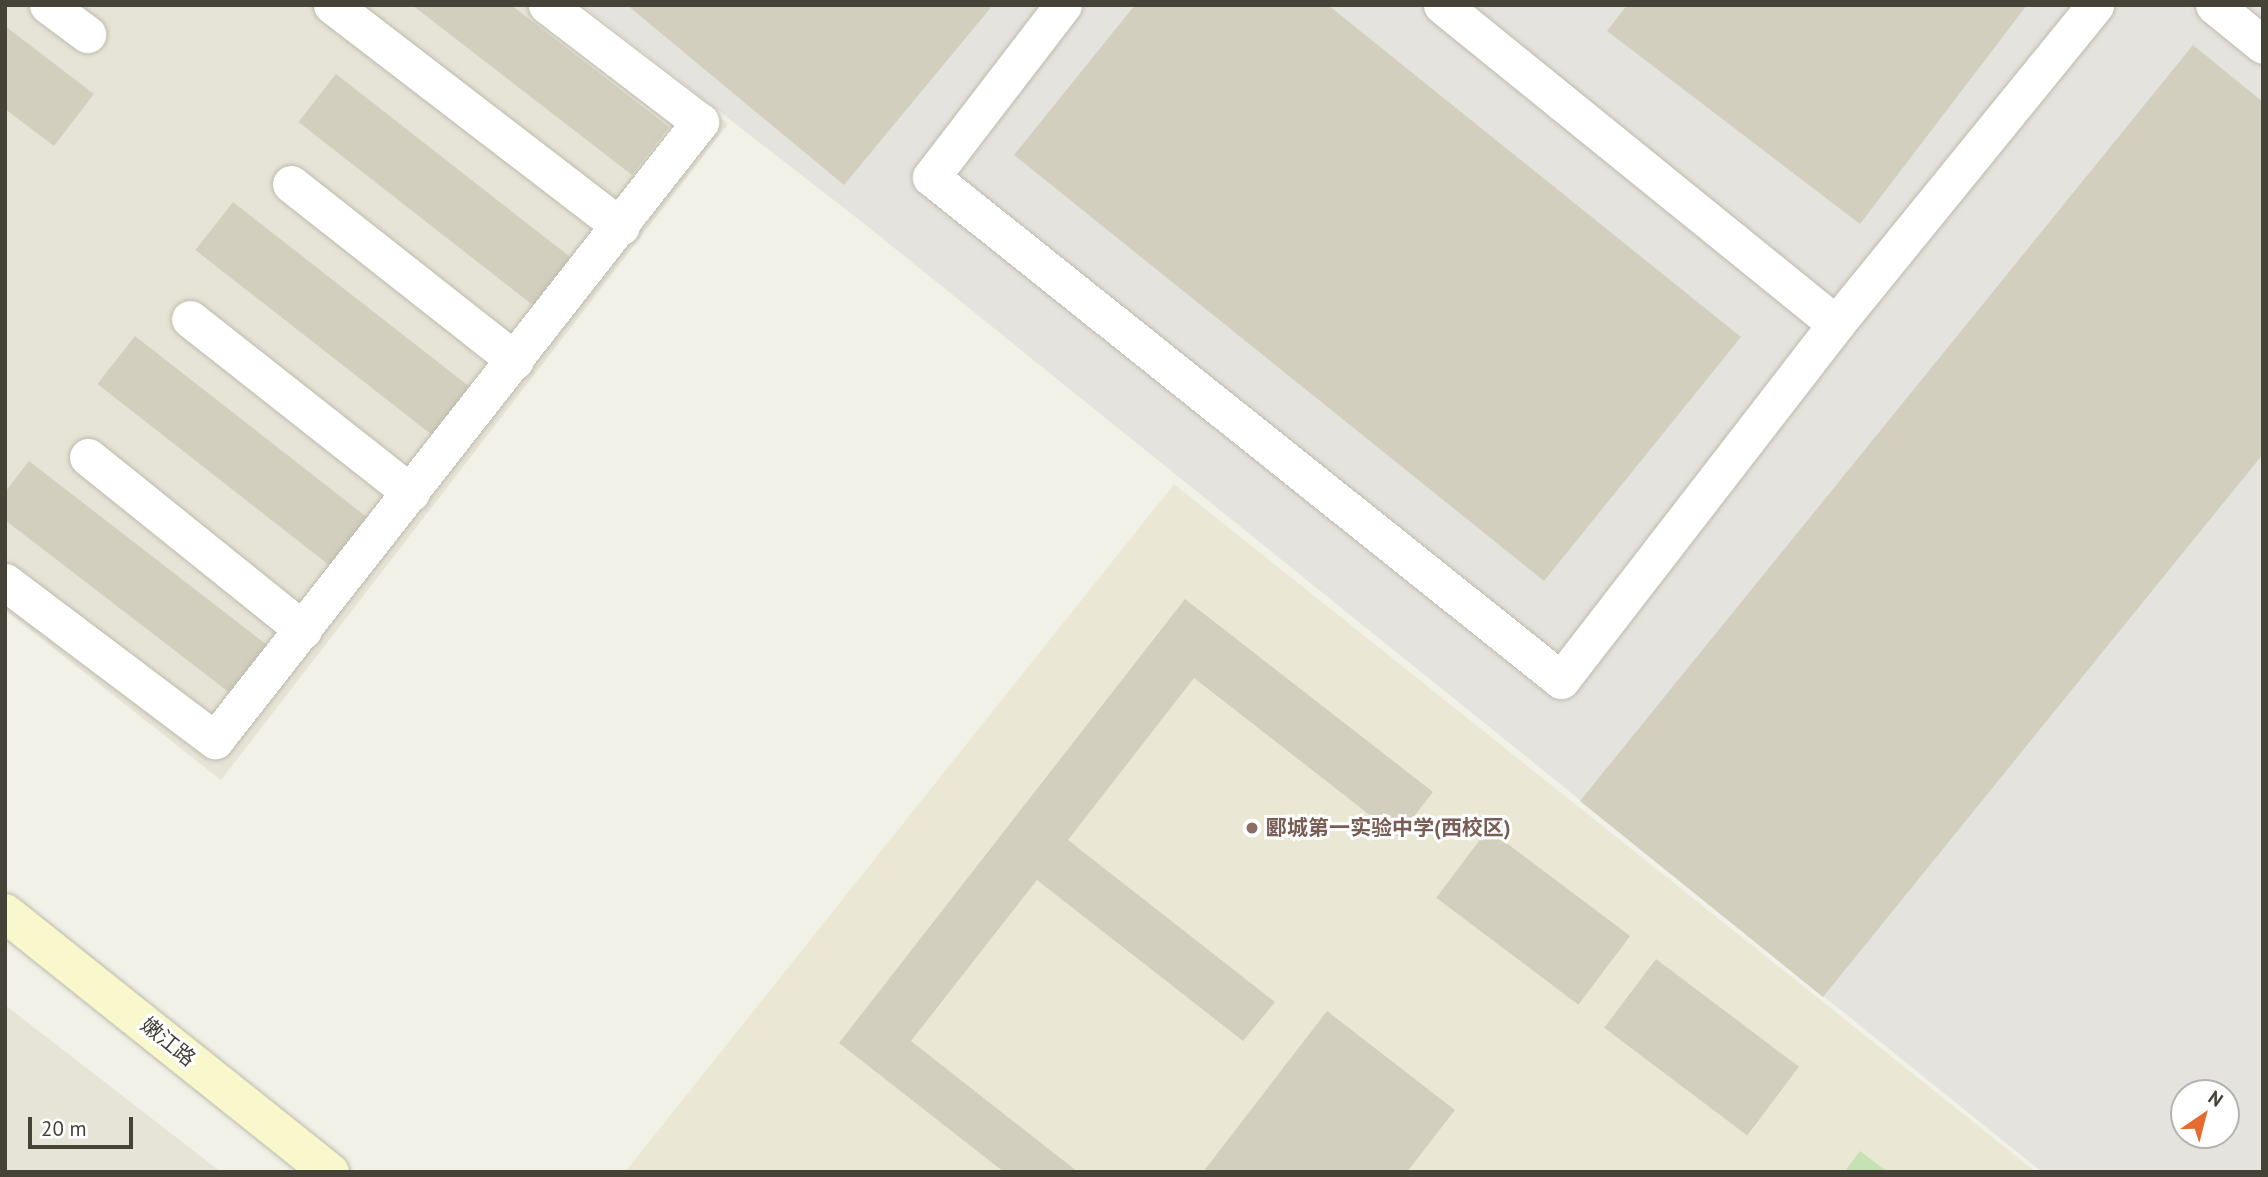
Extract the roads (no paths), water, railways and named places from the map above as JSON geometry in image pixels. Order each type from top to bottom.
[{"type":"street","points":[[48,5],[87,34]]},
{"type":"street","points":[[332,5],[621,227]]},
{"type":"street","points":[[5,582],[215,740],[621,227],[700,122],[547,5]]},
{"type":"street","points":[[1063,5],[931,177],[1561,680],[1836,324],[2095,5]]},
{"type":"street","points":[[1442,5],[1481,17],[1836,324]]},
{"type":"street","points":[[2214,5],[2263,45]]},
{"type":"street","points":[[290,184],[515,360]]},
{"type":"street","points":[[190,319],[411,493]]},
{"type":"street","points":[[88,457],[303,629]]},
{"type":"street","name":"嫩江路","points":[[5,913],[330,1172]]},
{"type":"place","name":"郾城第一实验中学(西校区)","points":[[1252,828]]}]
